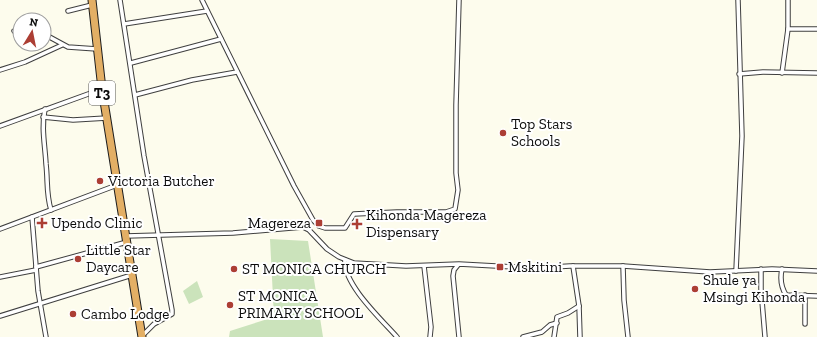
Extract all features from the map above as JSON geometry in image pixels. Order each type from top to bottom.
[{"type":"highway","name":"T3","points":[[93,3],[102,89],[142,336]]},
{"type":"street","points":[[120,0],[172,314],[154,324],[142,336]]},
{"type":"street","points":[[202,0],[300,199],[312,220],[319,226],[344,228],[354,214],[454,210],[458,190],[456,173],[456,105],[459,0]]},
{"type":"street","points":[[736,271],[742,136],[738,0]]},
{"type":"street","points":[[782,73],[788,29],[788,0]]},
{"type":"street","points":[[68,11],[93,3]]},
{"type":"street","points":[[124,24],[207,11]]},
{"type":"street","points":[[788,29],[817,29]]},
{"type":"street","points":[[52,39],[62,45],[72,48],[97,49]]},
{"type":"street","points":[[131,63],[221,39]]},
{"type":"street","points":[[0,70],[25,62],[62,45]]},
{"type":"street","points":[[135,95],[192,80],[237,72]]},
{"type":"street","points":[[739,74],[817,73]]},
{"type":"street","points":[[0,126],[102,89]]},
{"type":"street","points":[[45,109],[43,117],[46,196],[51,210]]},
{"type":"street","points":[[43,117],[73,120],[107,118]]},
{"type":"street","points":[[0,229],[118,185]]},
{"type":"street","points":[[32,217],[36,268],[46,337]]},
{"type":"street","points":[[0,277],[36,268],[127,239],[302,228],[308,230],[327,249],[344,260],[386,266],[459,264],[536,268],[623,266],[690,272],[761,269],[817,271]]},
{"type":"street","points":[[344,260],[346,273],[366,302],[397,337]]},
{"type":"street","points":[[459,264],[454,270],[459,337]]},
{"type":"street","points":[[424,266],[431,327],[430,337]]},
{"type":"street","points":[[573,266],[579,306],[580,337]]},
{"type":"street","points":[[623,266],[624,300],[628,337]]},
{"type":"street","points":[[761,269],[761,296],[765,337]]},
{"type":"street","points":[[782,269],[780,276],[782,289],[785,294],[817,296]]},
{"type":"street","points":[[0,316],[132,275]]},
{"type":"street","points":[[805,295],[805,324]]},
{"type":"street","points":[[554,337],[558,316],[568,313],[579,306]]},
{"type":"street","points":[[523,337],[542,332],[550,325],[557,322]]},
{"type":"green space","points":[[270,239],[308,241],[323,337],[229,337],[230,331],[274,317]]},
{"type":"green space","points":[[197,281],[203,297],[189,304],[183,291]]},
{"type":"place","name":"Top Stars Schools","points":[[503,133]]},
{"type":"place","name":"Victoria Butcher","points":[[100,181]]},
{"type":"place","name":"Upendo Clinic","points":[[42,223]]},
{"type":"place","name":"Magereza","points":[[319,223]]},
{"type":"place","name":"Kihonda Magereza Dispensary","points":[[357,224]]},
{"type":"place","name":"Little Star Daycare","points":[[78,259]]},
{"type":"place","name":"Mskitini","points":[[500,267]]},
{"type":"place","name":"ST MONICA CHURCH","points":[[234,269]]},
{"type":"place","name":"Shule ya Msingi Kihonda","points":[[695,289]]},
{"type":"place","name":"ST MONICA PRIMARY SCHOOL","points":[[230,305]]},
{"type":"place","name":"Cambo Lodge","points":[[73,314]]}]
